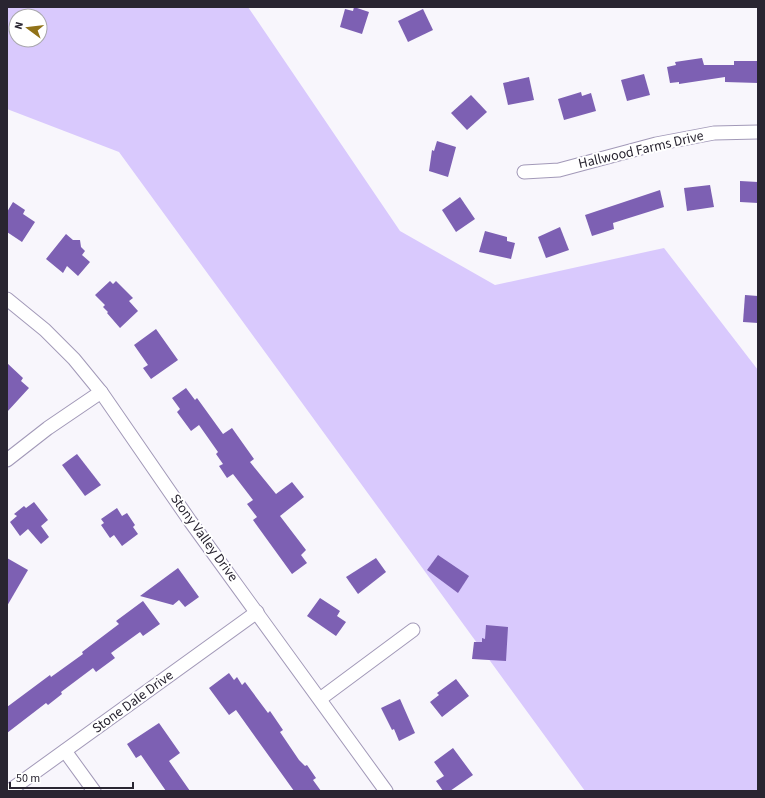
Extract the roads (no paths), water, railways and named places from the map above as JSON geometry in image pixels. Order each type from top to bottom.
[{"type":"street","name":"Hallwood Farms Drive","points":[[524,172],[559,170],[656,144],[714,132],[758,132]]},
{"type":"street","name":"Stony Valley Drive","points":[[7,299],[45,330],[74,359],[101,392],[190,521],[386,791]]},
{"type":"street","points":[[7,460],[48,428],[101,392]]},
{"type":"street","name":"Stone Dale Drive","points":[[9,791],[257,612]]},
{"type":"street","points":[[320,699],[413,630]]},
{"type":"street","points":[[65,751],[94,791]]}]
